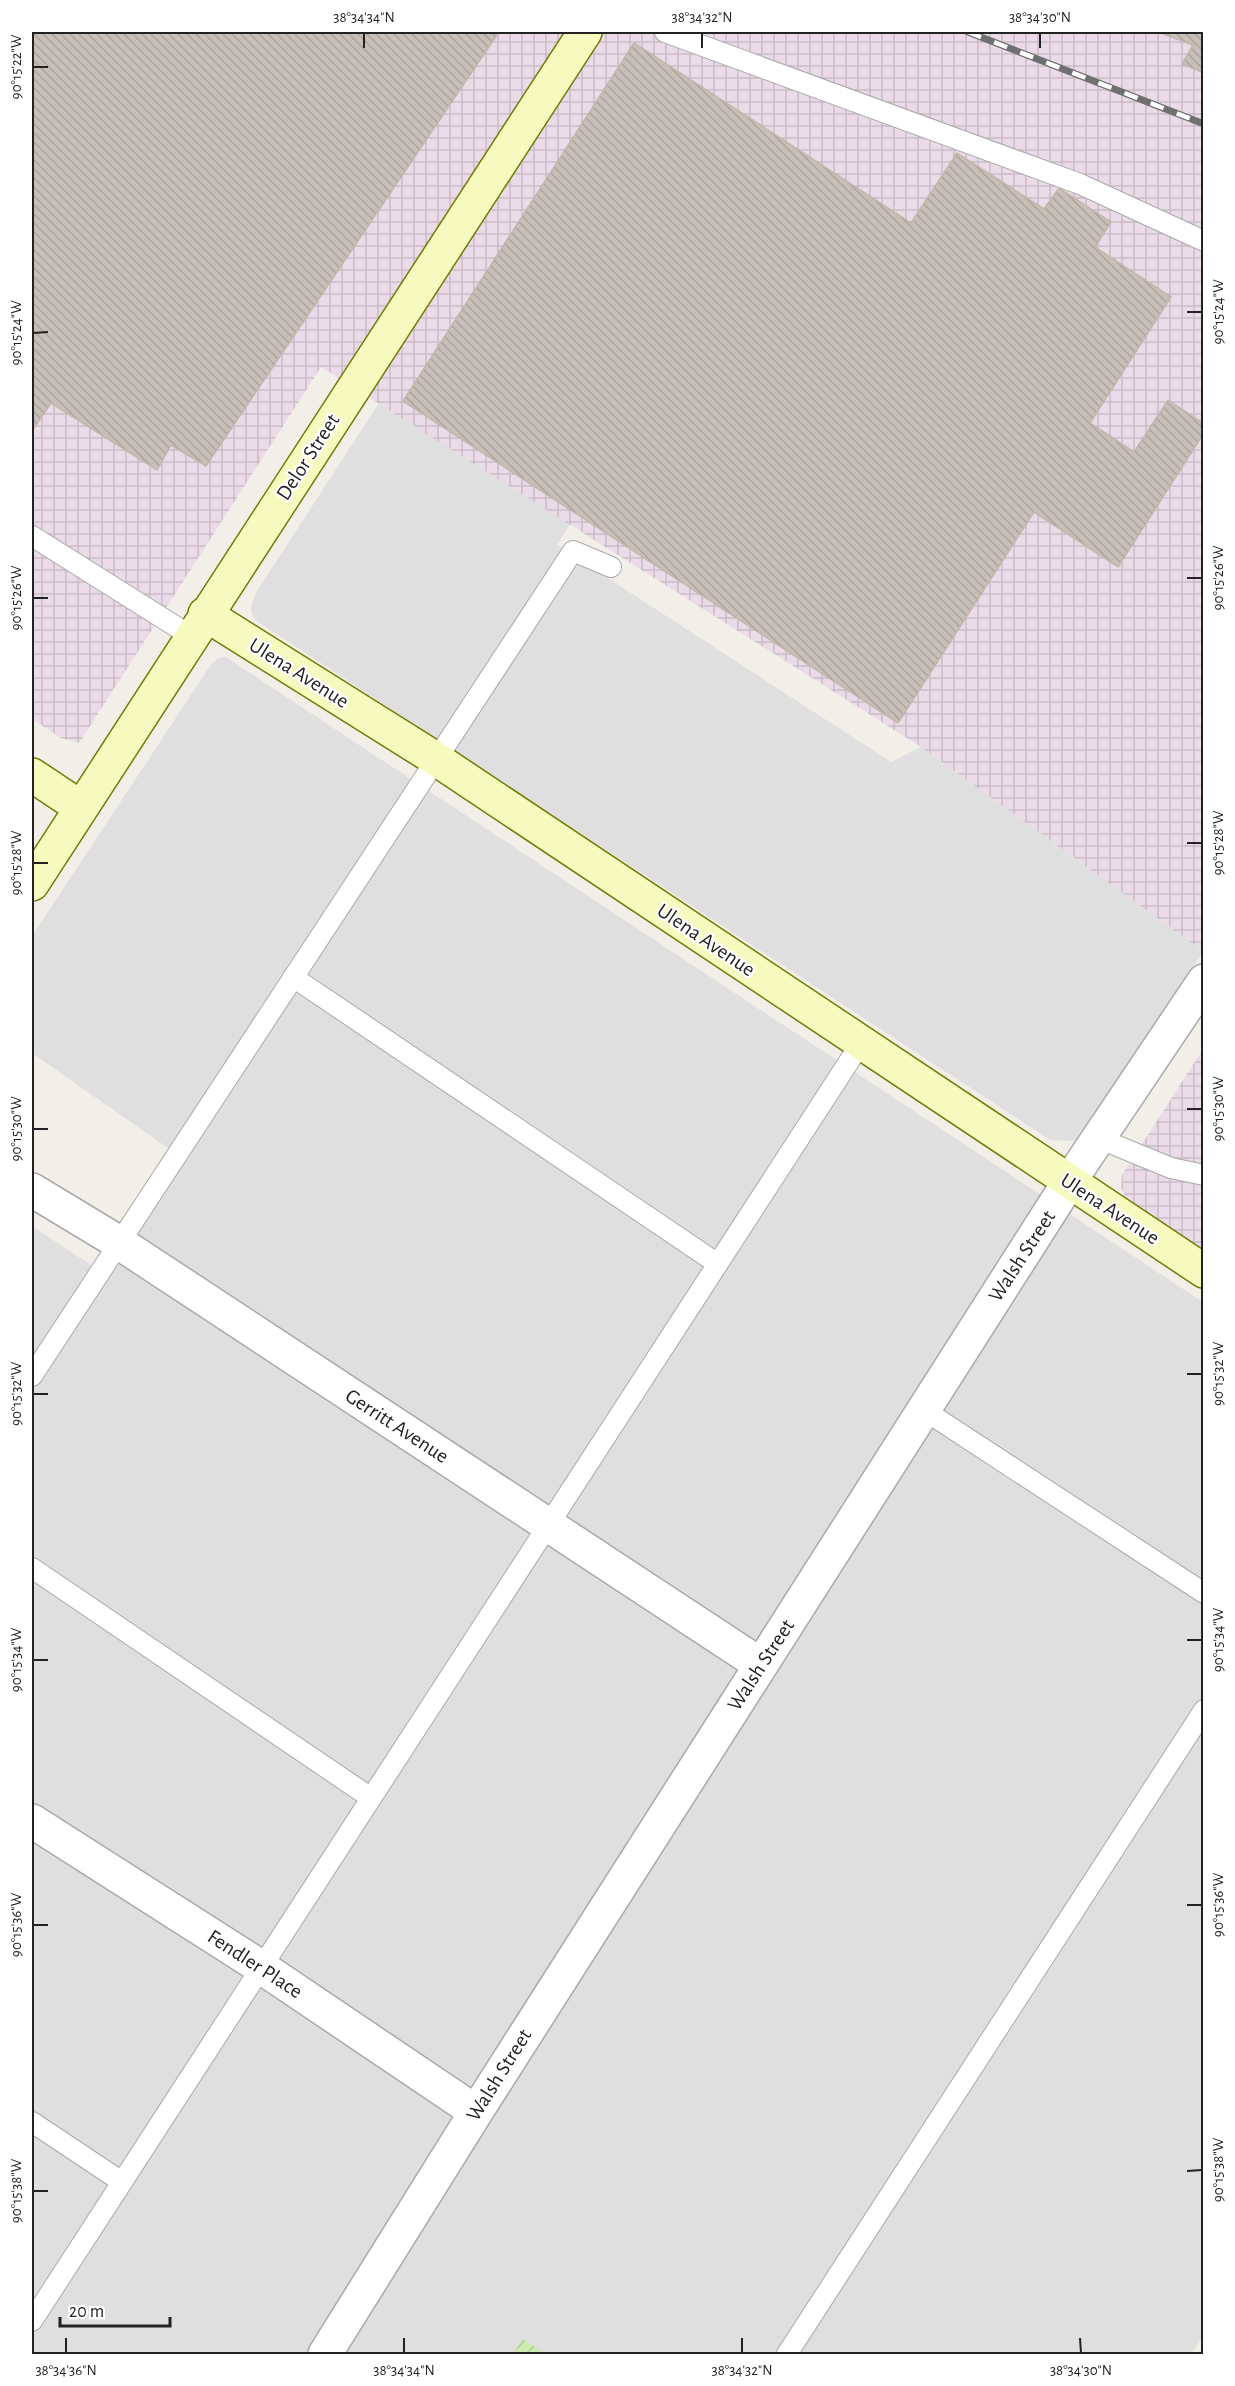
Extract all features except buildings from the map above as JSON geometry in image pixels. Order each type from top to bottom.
[{"type":"street","name":"Delor Street","points":[[32,884],[585,32]]},
{"type":"street","name":"Ulena Avenue","points":[[198,625],[436,759],[1203,1270]]},
{"type":"street","points":[[32,775],[80,807]]},
{"type":"street","name":"Walsh Street","points":[[325,2355],[476,2112],[1069,1182],[1203,981]]},
{"type":"street","name":"Gerritt Avenue","points":[[32,1190],[118,1242],[761,1665]]},
{"type":"street","name":"Fendler Place","points":[[32,1821],[261,1967],[476,2112]]},
{"type":"lane","points":[[665,32],[1080,184],[1203,241]]},
{"type":"lane","points":[[32,536],[198,625]]},
{"type":"lane","points":[[32,1376],[573,551],[611,567]]},
{"type":"lane","points":[[293,977],[718,1264]]},
{"type":"lane","points":[[32,2321],[861,1043]]},
{"type":"lane","points":[[1098,1138],[1171,1168],[1203,1175]]},
{"type":"lane","points":[[924,1410],[1203,1593]]},
{"type":"lane","points":[[32,1568],[371,1798]]},
{"type":"lane","points":[[787,2355],[1203,1710]]},
{"type":"lane","points":[[32,2122],[122,2182]]},
{"type":"shaded area","points":[[32,32],[1203,32],[1203,951],[921,747],[321,367],[79,743],[61,738],[32,719]]},
{"type":"shaded area","points":[[379,403],[570,524],[557,545],[891,762],[921,747],[1203,951],[1086,1135],[1075,1141],[1050,1140],[255,620],[251,612],[257,591]]},
{"type":"shaded area","points":[[226,657],[1203,1302],[1204,2336],[1191,2354],[32,2354],[32,1226],[109,1277],[185,1160],[32,1053],[32,936],[212,663],[219,658]]},
{"type":"shaded area","points":[[1203,1049],[1203,1251],[1136,1207],[1126,1198],[1121,1188],[1122,1175]]},
{"type":"green space","points":[[523,2339],[546,2354],[513,2354]]},
{"type":"railway","points":[[968,32],[1204,124]]}]
